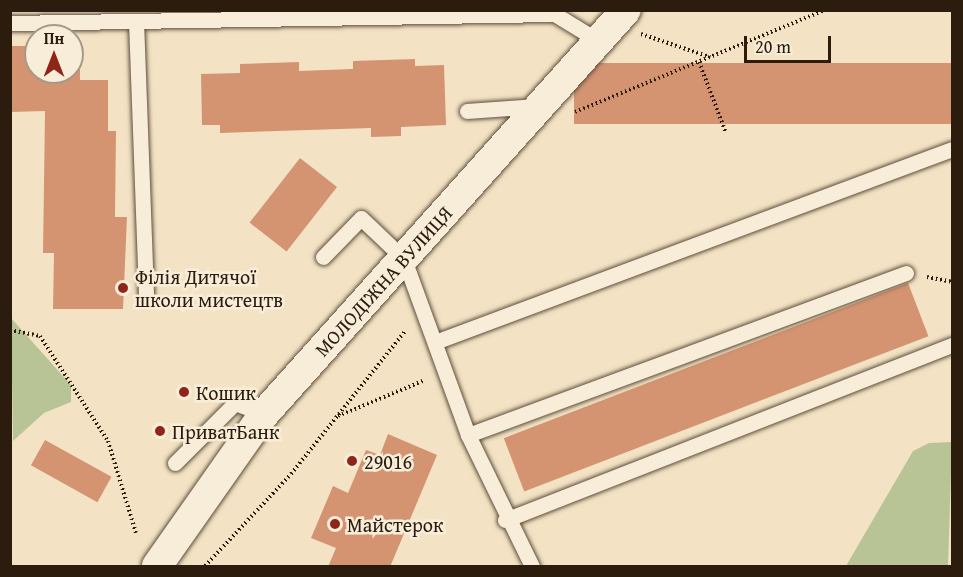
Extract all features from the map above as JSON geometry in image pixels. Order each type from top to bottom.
[{"type":"street","name":"МОЛОДІЖНА ВУЛИЦЯ","points":[[156,567],[264,414],[404,259],[537,106],[612,25]]},
{"type":"lane","points":[[10,23],[551,12],[612,25]]},
{"type":"lane","points":[[136,21],[146,297]]},
{"type":"lane","points":[[467,111],[537,106]]},
{"type":"lane","points":[[435,342],[952,149]]},
{"type":"lane","points":[[323,257],[361,218],[404,259],[425,306],[435,342],[468,435],[505,520],[532,567]]},
{"type":"lane","points":[[468,435],[906,273]]},
{"type":"lane","points":[[505,520],[952,345]]},
{"type":"lane","points":[[176,463],[235,403],[264,414]]},
{"type":"path","points":[[570,114],[825,10]]},
{"type":"path","points":[[612,25],[710,57]]},
{"type":"path","points":[[699,62],[726,133]]},
{"type":"path","points":[[205,567],[337,416],[425,306]]},
{"type":"path","points":[[10,330],[40,336],[108,441],[136,533]]},
{"type":"path","points":[[337,416],[445,372]]},
{"type":"green space","points":[[11,318],[71,385],[71,402],[44,413],[13,441]]},
{"type":"green space","points":[[952,442],[948,566],[846,566],[913,451],[929,443]]},
{"type":"building","points":[[10,46],[24,46],[24,84],[84,84],[84,80],[108,80],[108,131],[116,131],[115,217],[127,217],[123,309],[53,309],[54,253],[43,253],[45,111],[10,112]]},
{"type":"building","points":[[415,59],[415,66],[444,65],[446,125],[401,127],[401,136],[371,137],[371,128],[220,133],[220,125],[202,125],[201,74],[240,73],[240,64],[299,62],[299,71],[353,69],[353,61]]},
{"type":"building","points":[[574,63],[952,63],[952,124],[574,124]]},
{"type":"building","points":[[300,158],[337,187],[287,252],[250,223]]},
{"type":"building","points":[[908,283],[928,336],[524,491],[504,438]]},
{"type":"building","points":[[388,434],[437,455],[390,567],[328,567],[336,548],[311,538],[333,486],[348,493],[366,450],[380,455]]},
{"type":"building","points":[[45,440],[111,477],[97,502],[31,465]]},
{"type":"place","name":"Філія Дитячої школи мистецтв","points":[[123,288]]},
{"type":"place","name":"Кошик","points":[[184,392]]},
{"type":"place","name":"ПриватБанк","points":[[160,431]]},
{"type":"place","name":"29016","points":[[352,461]]},
{"type":"place","name":"Майстерок","points":[[335,524]]}]
